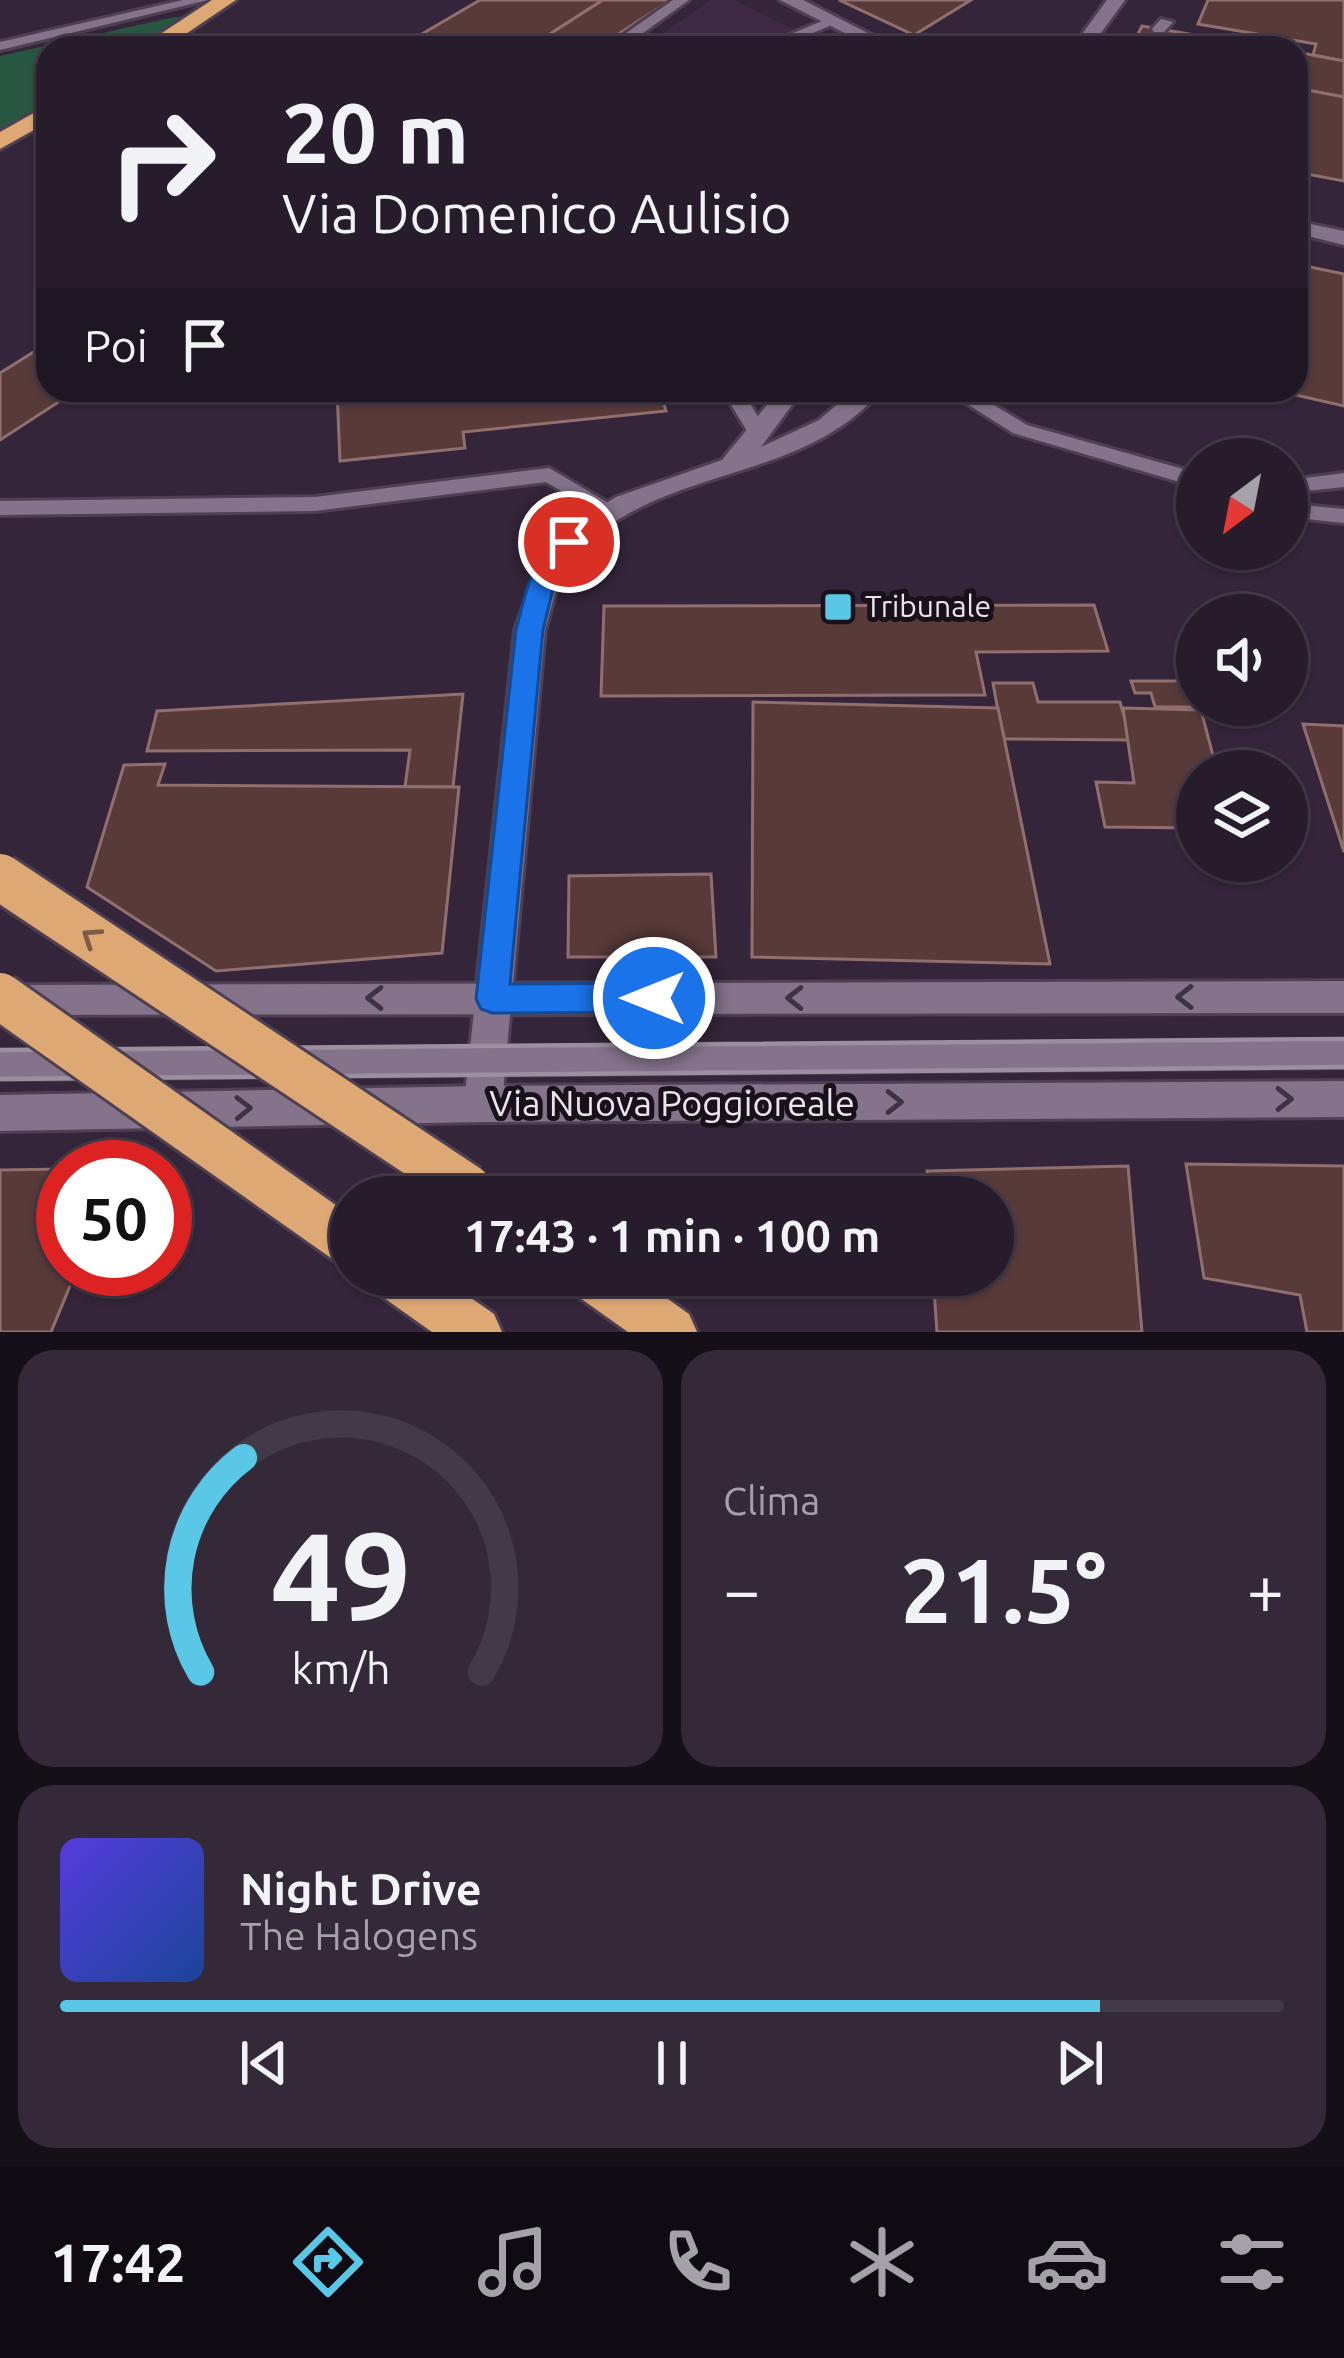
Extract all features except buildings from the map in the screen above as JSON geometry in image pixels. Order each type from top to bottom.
[{"type":"highway","points":[[169,36],[226,0]]},
{"type":"highway","points":[[0,142],[36,120]]},
{"type":"highway","points":[[0,878],[450,1176]]},
{"type":"highway","points":[[0,999],[330,1229]]},
{"type":"highway","points":[[425,1296],[476,1332]]},
{"type":"highway","points":[[620,1296],[671,1332]]},
{"type":"main road","points":[[789,0],[862,36]]},
{"type":"main road","points":[[1090,36],[1116,0]]},
{"type":"main road","points":[[1308,230],[1344,238]]},
{"type":"main road","points":[[731,463],[782,402]]},
{"type":"main road","points":[[483,1104],[535,600],[544,575],[569,542],[611,511],[731,463],[800,444],[829,428],[856,402]]},
{"type":"main road","points":[[0,999],[1344,997]]},
{"type":"main road","name":"Via Nuova Poggioreale","points":[[0,1113],[483,1104],[1344,1099]]},
{"type":"lane","points":[[44,36],[201,0]]},
{"type":"lane","points":[[630,36],[682,0]]},
{"type":"lane","points":[[795,36],[832,22]]},
{"type":"lane","points":[[0,46],[36,38]]},
{"type":"lane","points":[[739,402],[759,435]]},
{"type":"lane","points":[[976,402],[1033,434],[1176,474]]},
{"type":"lane","points":[[0,508],[315,504],[549,475],[611,511]]},
{"type":"lane","points":[[1308,484],[1344,480]]},
{"type":"lane","points":[[1308,512],[1344,516]]},
{"type":"lane","points":[[0,1065],[1344,1054]]},
{"type":"shaded area","points":[[711,0],[734,0],[807,36],[659,36]]},
{"type":"green space","points":[[174,17],[186,18],[157,36],[89,36]]},
{"type":"green space","points":[[36,48],[36,110],[0,132],[0,56]]},
{"type":"tram line","points":[[0,1050],[1344,1039]]},
{"type":"tram line","points":[[0,1079],[1344,1067]]},
{"type":"place","name":"Tribunale","points":[[838,607]]},
{"type":"route","points":[[569,542],[544,575],[535,600],[492,999],[654,998]]}]
